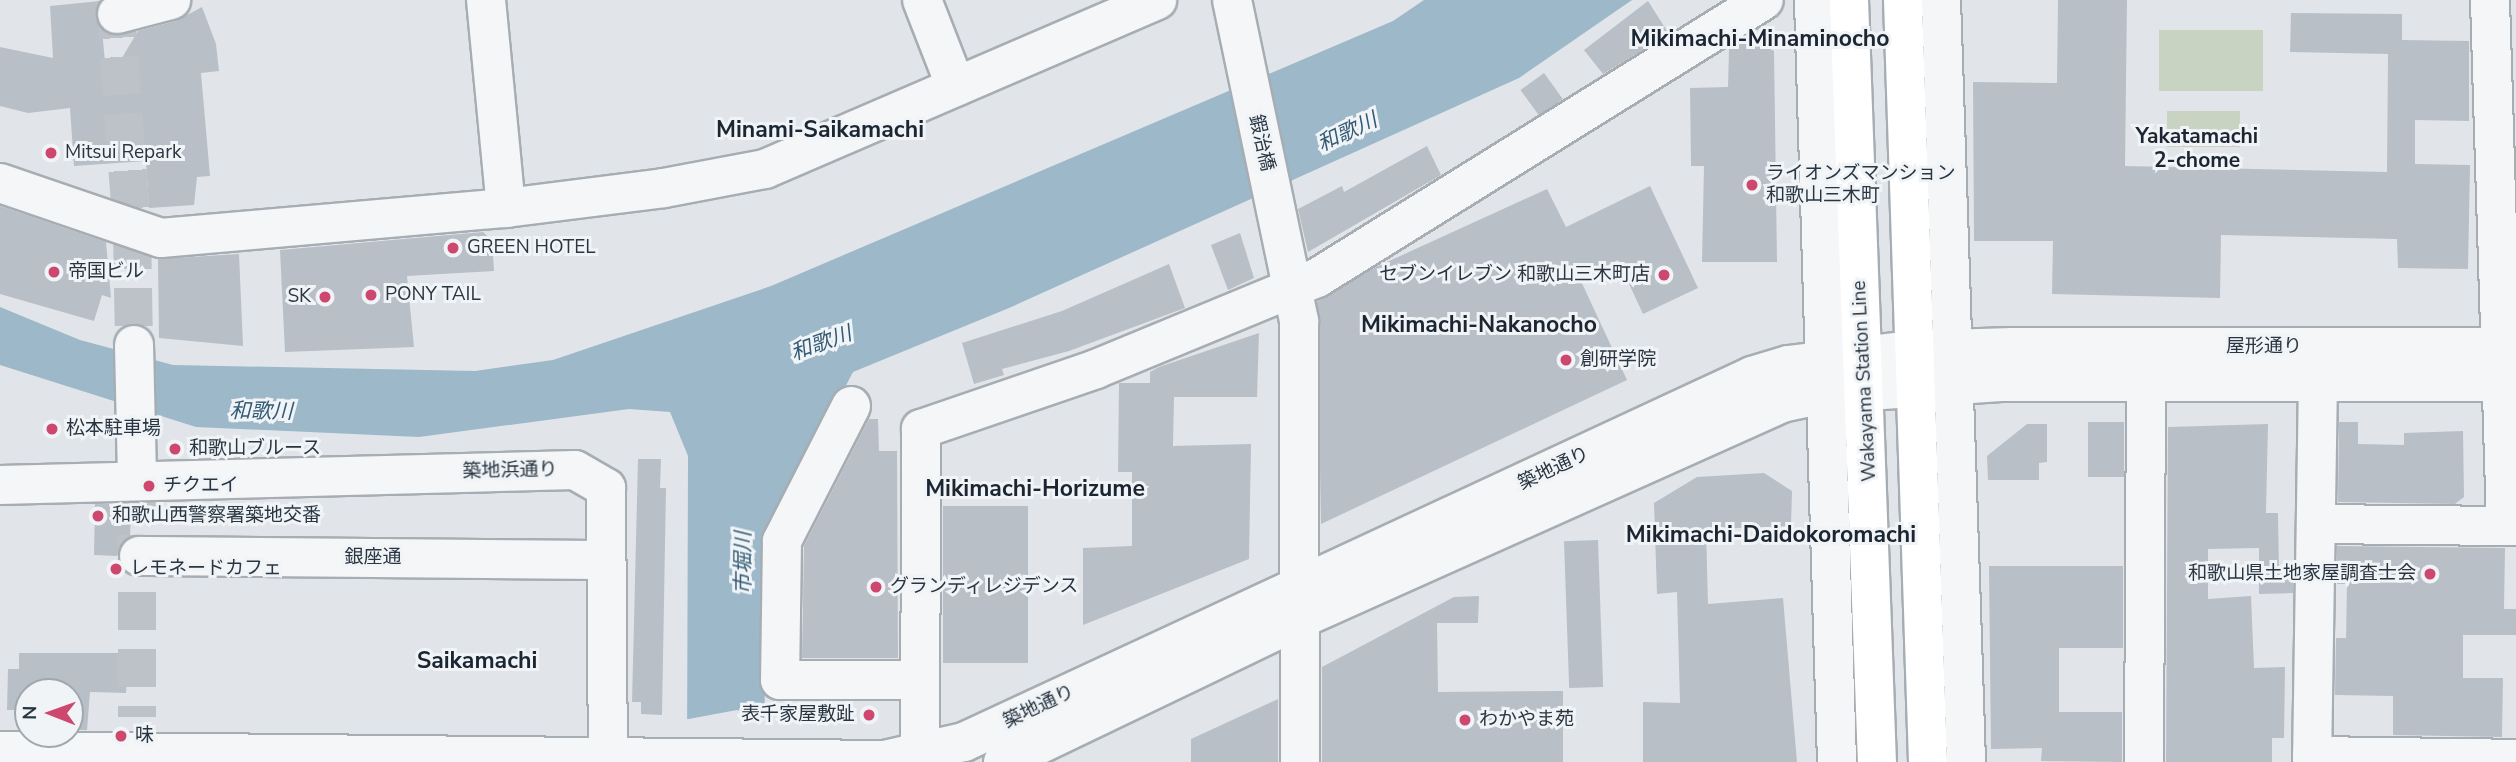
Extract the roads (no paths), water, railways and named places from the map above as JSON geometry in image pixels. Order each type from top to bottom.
[{"type":"main road","name":"Wakayama Station Line","points":[[1849,0],[1866,373],[1877,762]]},
{"type":"main road","points":[[1903,0],[1913,387],[1928,762]]},
{"type":"street","points":[[117,14],[170,0]]},
{"type":"street","points":[[486,0],[506,208]]},
{"type":"street","points":[[922,0],[956,87]]},
{"type":"street","points":[[0,183],[160,238],[506,208],[765,169],[1157,0]]},
{"type":"street","name":"鍜治橋","points":[[1231,0],[1242,61],[1295,288],[1300,762]]},
{"type":"street","points":[[920,758],[920,429],[1096,369],[1295,288],[1764,0]]},
{"type":"street","points":[[1814,0],[1837,762]]},
{"type":"street","points":[[1941,0],[1966,762]]},
{"type":"street","points":[[2316,524],[2511,525],[2510,364],[2490,0]]},
{"type":"street","points":[[0,485],[137,478],[134,345]]},
{"type":"street","name":"築地通り","points":[[1866,373],[1912,350],[1953,367]]},
{"type":"street","name":"築地通り","points":[[0,751],[620,761],[920,758],[1740,419],[1824,376],[1866,373],[1913,387],[1953,367],[2016,364]]},
{"type":"street","name":"屋形通り","points":[[2016,364],[2510,364]]},
{"type":"street","name":"屋形通り","points":[[2016,364],[2146,381],[2318,382],[2510,364]]},
{"type":"street","points":[[2144,762],[2146,381]]},
{"type":"street","points":[[2318,382],[2312,759],[2516,759]]},
{"type":"street","points":[[851,406],[782,541],[780,680],[918,680]]},
{"type":"street","name":"築地浜通り","points":[[137,478],[575,470],[606,488],[606,560],[620,761]]},
{"type":"street","name":"銀座通","points":[[139,556],[606,560]]},
{"type":"street","name":"築地通り","points":[[1003,762],[1300,603]]},
{"type":"water","points":[[1424,0],[1632,0],[1519,78],[1009,308],[853,372],[769,533],[763,762],[687,762],[688,456],[670,412],[629,409],[419,437],[196,427],[0,365],[0,307],[80,340],[173,365],[475,371],[553,360],[771,286],[1393,21]]},
{"type":"tunnel","points":[[115,0],[132,231],[134,345]]},
{"type":"tunnel","points":[[137,478],[137,717]]},
{"type":"place","name":"Mitsui Repark","points":[[51,153]]},
{"type":"place","name":"ライオンズマンション 和歌山三木町","points":[[1752,185]]},
{"type":"place","name":"GREEN HOTEL","points":[[453,248]]},
{"type":"place","name":"帝国ビル","points":[[54,272]]},
{"type":"place","name":"セブンイレブン 和歌山三木町店","points":[[1664,275]]},
{"type":"place","name":"PONY TAIL","points":[[371,295]]},
{"type":"place","name":"SK","points":[[325,297]]},
{"type":"place","name":"創研学院","points":[[1566,360]]},
{"type":"place","name":"松本駐車場","points":[[52,429]]},
{"type":"place","name":"和歌山ブルース","points":[[175,449]]},
{"type":"place","name":"チクエイ","points":[[149,486]]},
{"type":"place","name":"和歌山西警察署築地交番","points":[[98,516]]},
{"type":"place","name":"レモネードカフェ","points":[[116,569]]},
{"type":"place","name":"和歌山県土地家屋調査士会","points":[[2430,574]]},
{"type":"place","name":"グランディレジデンス","points":[[876,587]]},
{"type":"place","name":"表千家屋敷趾","points":[[869,715]]},
{"type":"place","name":"わかやま苑","points":[[1465,720]]},
{"type":"place","name":"味","points":[[121,736]]},
{"type":"district","name":"Mikimachi-Minaminocho","points":[[1760,39]]},
{"type":"district","name":"Minami-Saikamachi","points":[[820,130]]},
{"type":"district","name":"Yakatamachi 2-chome","points":[[2197,148]]},
{"type":"district","name":"Mikimachi-Nakanocho","points":[[1479,325]]},
{"type":"district","name":"Mikimachi-Horizume","points":[[1035,489]]},
{"type":"district","name":"Mikimachi-Daidokoromachi","points":[[1771,535]]},
{"type":"district","name":"Saikamachi","points":[[477,661]]},
{"type":"water label","name":"和歌川","points":[[1347,132]]},
{"type":"water label","name":"和歌川","points":[[821,343]]},
{"type":"water label","name":"和歌川","points":[[261,411]]},
{"type":"water label","name":"市堀川","points":[[743,563]]}]
